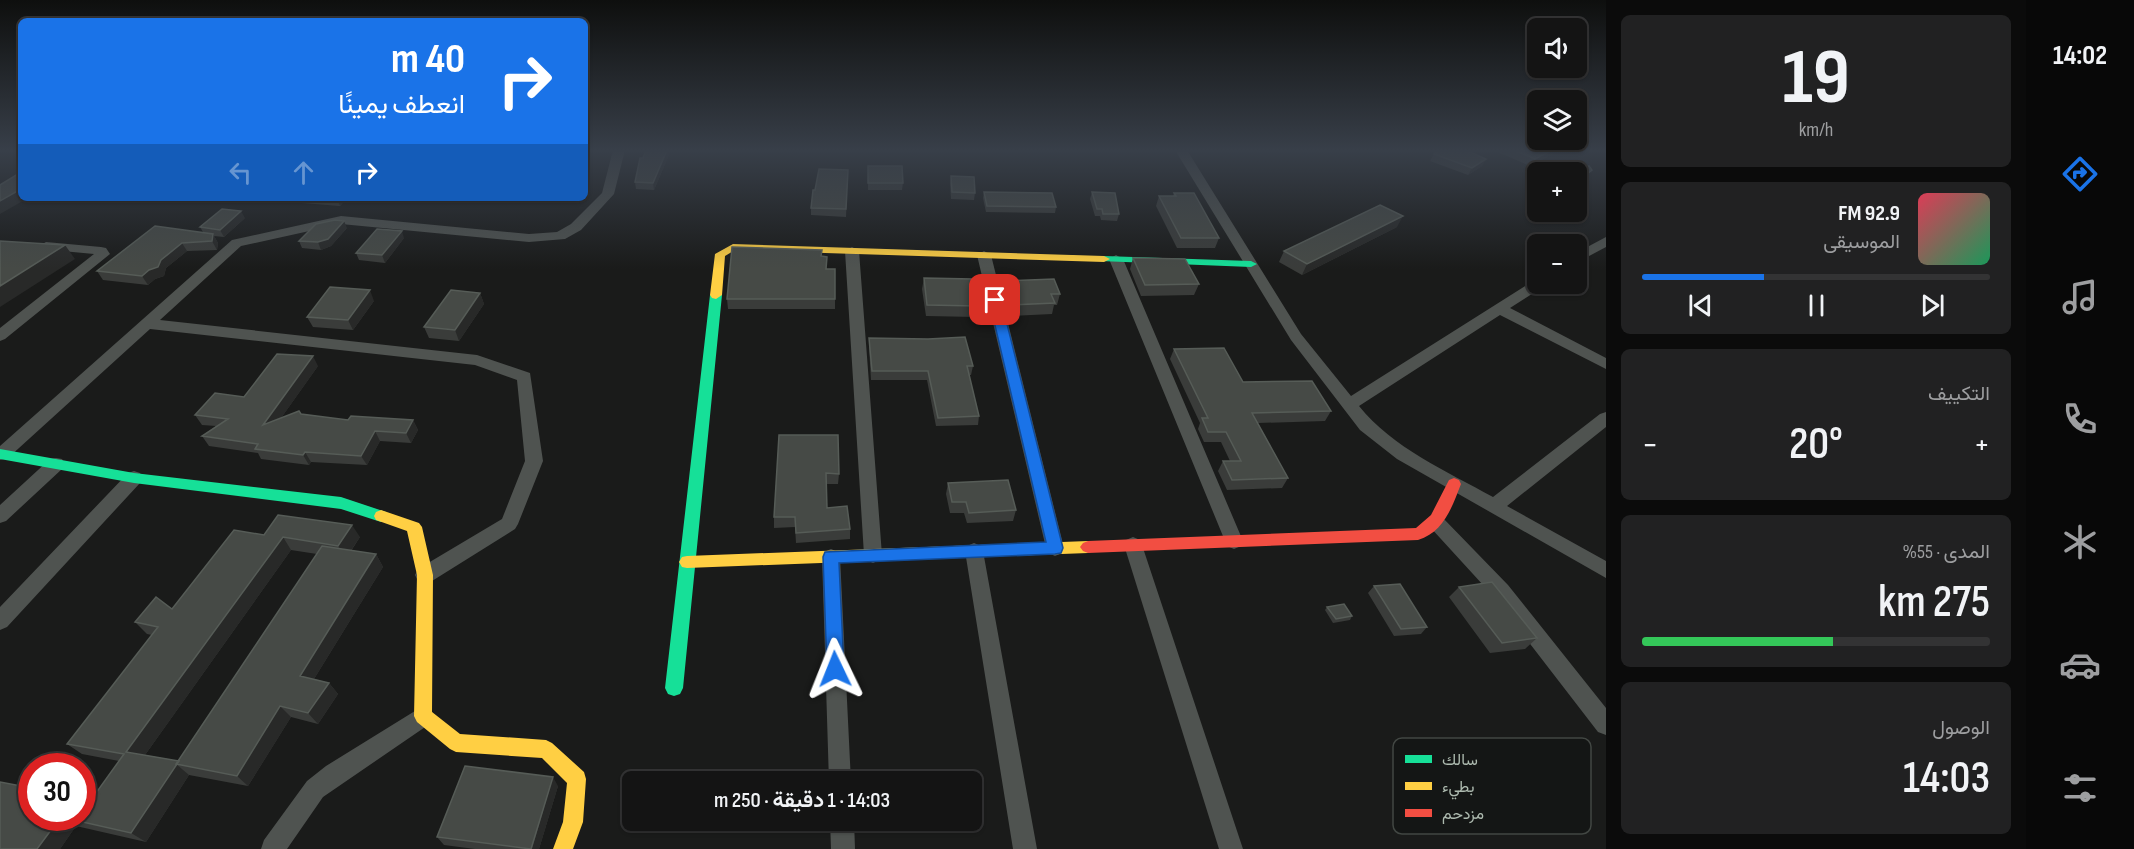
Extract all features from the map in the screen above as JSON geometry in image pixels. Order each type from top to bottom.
[{"type":"street","points":[[1,454],[237,243],[341,220],[530,238],[560,236],[576,227],[608,194],[609,190]]},
{"type":"street","points":[[1205,190],[1296,337],[1366,426],[1389,445],[1493,507],[1606,570]]},
{"type":"street","points":[[1587,252],[1606,241]]},
{"type":"street","points":[[0,336],[103,254],[101,251],[34,244]]},
{"type":"street","points":[[674,688],[720,254],[724,250],[733,247],[1251,264]]},
{"type":"street","points":[[852,251],[873,555]]},
{"type":"street","points":[[984,255],[1055,548]]},
{"type":"street","points":[[1116,259],[1234,541]]},
{"type":"street","points":[[1348,405],[1527,291]]},
{"type":"street","points":[[1499,308],[1606,364]]},
{"type":"street","points":[[149,324],[477,360],[524,377],[534,461],[509,524],[425,575]]},
{"type":"street","points":[[1493,507],[1606,418]]},
{"type":"street","points":[[1,454],[134,477],[341,503],[414,527],[425,575],[423,716]]},
{"type":"street","points":[[0,516],[56,464]]},
{"type":"street","points":[[0,621],[134,477]]},
{"type":"street","points":[[687,562],[1418,534],[1429,530],[1436,522],[1454,484]]},
{"type":"street","points":[[1436,522],[1501,591],[1606,725]]},
{"type":"street","points":[[1133,545],[1232,849]]},
{"type":"street","points":[[974,551],[1025,849]]},
{"type":"street","points":[[831,557],[840,771]]},
{"type":"street","points":[[273,849],[315,789],[423,716]]},
{"type":"street","points":[[423,716],[456,743],[546,749],[577,779],[573,822],[563,849]]},
{"type":"street","points":[[842,831],[843,849]]},
{"type":"building","points":[[0,190],[18,190],[18,191],[0,201]]},
{"type":"building","points":[[813,190],[847,190],[846,209],[811,208]]},
{"type":"building","points":[[952,190],[975,190],[975,193],[952,192]]},
{"type":"building","points":[[984,192],[1052,193],[1056,207],[987,206]]},
{"type":"building","points":[[1092,192],[1115,193],[1119,214],[1103,214],[1102,209],[1097,209]]},
{"type":"building","points":[[1174,193],[1194,193],[1219,238],[1181,238],[1159,196],[1176,196]]},
{"type":"building","points":[[1380,205],[1403,216],[1307,264],[1284,251]]},
{"type":"building","points":[[222,209],[241,211],[220,230],[200,227]]},
{"type":"building","points":[[335,220],[344,221],[328,239],[318,242],[299,241],[316,224]]},
{"type":"building","points":[[155,226],[213,234],[212,241],[182,243],[161,260],[158,267],[142,276],[97,271]]},
{"type":"building","points":[[377,229],[402,231],[382,255],[356,253]]},
{"type":"building","points":[[0,241],[65,245],[0,286]]},
{"type":"building","points":[[732,247],[822,250],[821,256],[827,257],[826,269],[835,269],[835,299],[727,299]]},
{"type":"building","points":[[1133,258],[1185,259],[1199,284],[1145,285]]},
{"type":"building","points":[[924,278],[973,279],[978,306],[927,305]]},
{"type":"building","points":[[1054,279],[1060,294],[1051,294],[1055,303],[1012,305],[1005,281]]},
{"type":"building","points":[[330,287],[370,290],[348,320],[307,317]]},
{"type":"building","points":[[451,290],[480,293],[455,330],[424,327]]},
{"type":"building","points":[[965,337],[973,366],[967,366],[979,416],[938,418],[928,371],[872,371],[869,338]]},
{"type":"building","points":[[1224,348],[1243,382],[1312,381],[1331,411],[1252,413],[1288,478],[1232,480],[1223,461],[1241,461],[1226,432],[1208,432],[1202,418],[1208,418],[1174,349]]},
{"type":"building","points":[[277,354],[313,356],[263,425],[299,411],[301,414],[348,420],[351,416],[413,420],[406,433],[375,431],[361,456],[305,452],[303,455],[255,449],[258,444],[202,436],[228,419],[195,415],[215,393],[244,397]]},
{"type":"building","points":[[779,435],[838,435],[839,474],[826,473],[827,508],[847,506],[850,529],[796,533],[795,517],[774,517]]},
{"type":"building","points":[[1008,480],[1016,510],[969,513],[966,502],[952,502],[948,483]]},
{"type":"building","points":[[278,515],[352,525],[338,546],[283,537],[126,752],[179,761],[131,833],[96,825],[96,793],[124,754],[67,744],[158,627],[135,622],[156,597],[172,609],[234,530],[264,535]]},
{"type":"building","points":[[322,546],[376,554],[300,676],[329,683],[308,713],[280,706],[237,776],[176,764]]},
{"type":"building","points":[[1492,582],[1537,638],[1502,643],[1459,587]]},
{"type":"building","points":[[1400,584],[1427,627],[1401,629],[1374,586]]},
{"type":"building","points":[[1344,604],[1352,616],[1336,619],[1327,607]]},
{"type":"building","points":[[465,766],[553,777],[531,849],[437,837]]},
{"type":"building","points":[[0,782],[18,785],[18,831],[50,831],[37,849],[0,849]]},
{"type":"traffic: fast","points":[[1104,259],[1251,264]]},
{"type":"traffic: fast","points":[[674,688],[716,295]]},
{"type":"traffic: fast","points":[[0,454],[134,478],[341,503],[381,516]]},
{"type":"traffic: slow","points":[[716,295],[720,254],[733,247],[1104,259]]},
{"type":"traffic: slow","points":[[381,516],[414,527],[425,575],[423,716],[456,743],[546,749],[577,779],[573,822],[563,849]]},
{"type":"traffic: slow","points":[[687,562],[1088,547]]},
{"type":"traffic: jam","points":[[1088,547],[1418,534],[1437,519],[1454,484]]},
{"type":"route","points":[[835,669],[831,557],[1055,548],[995,300]]}]
